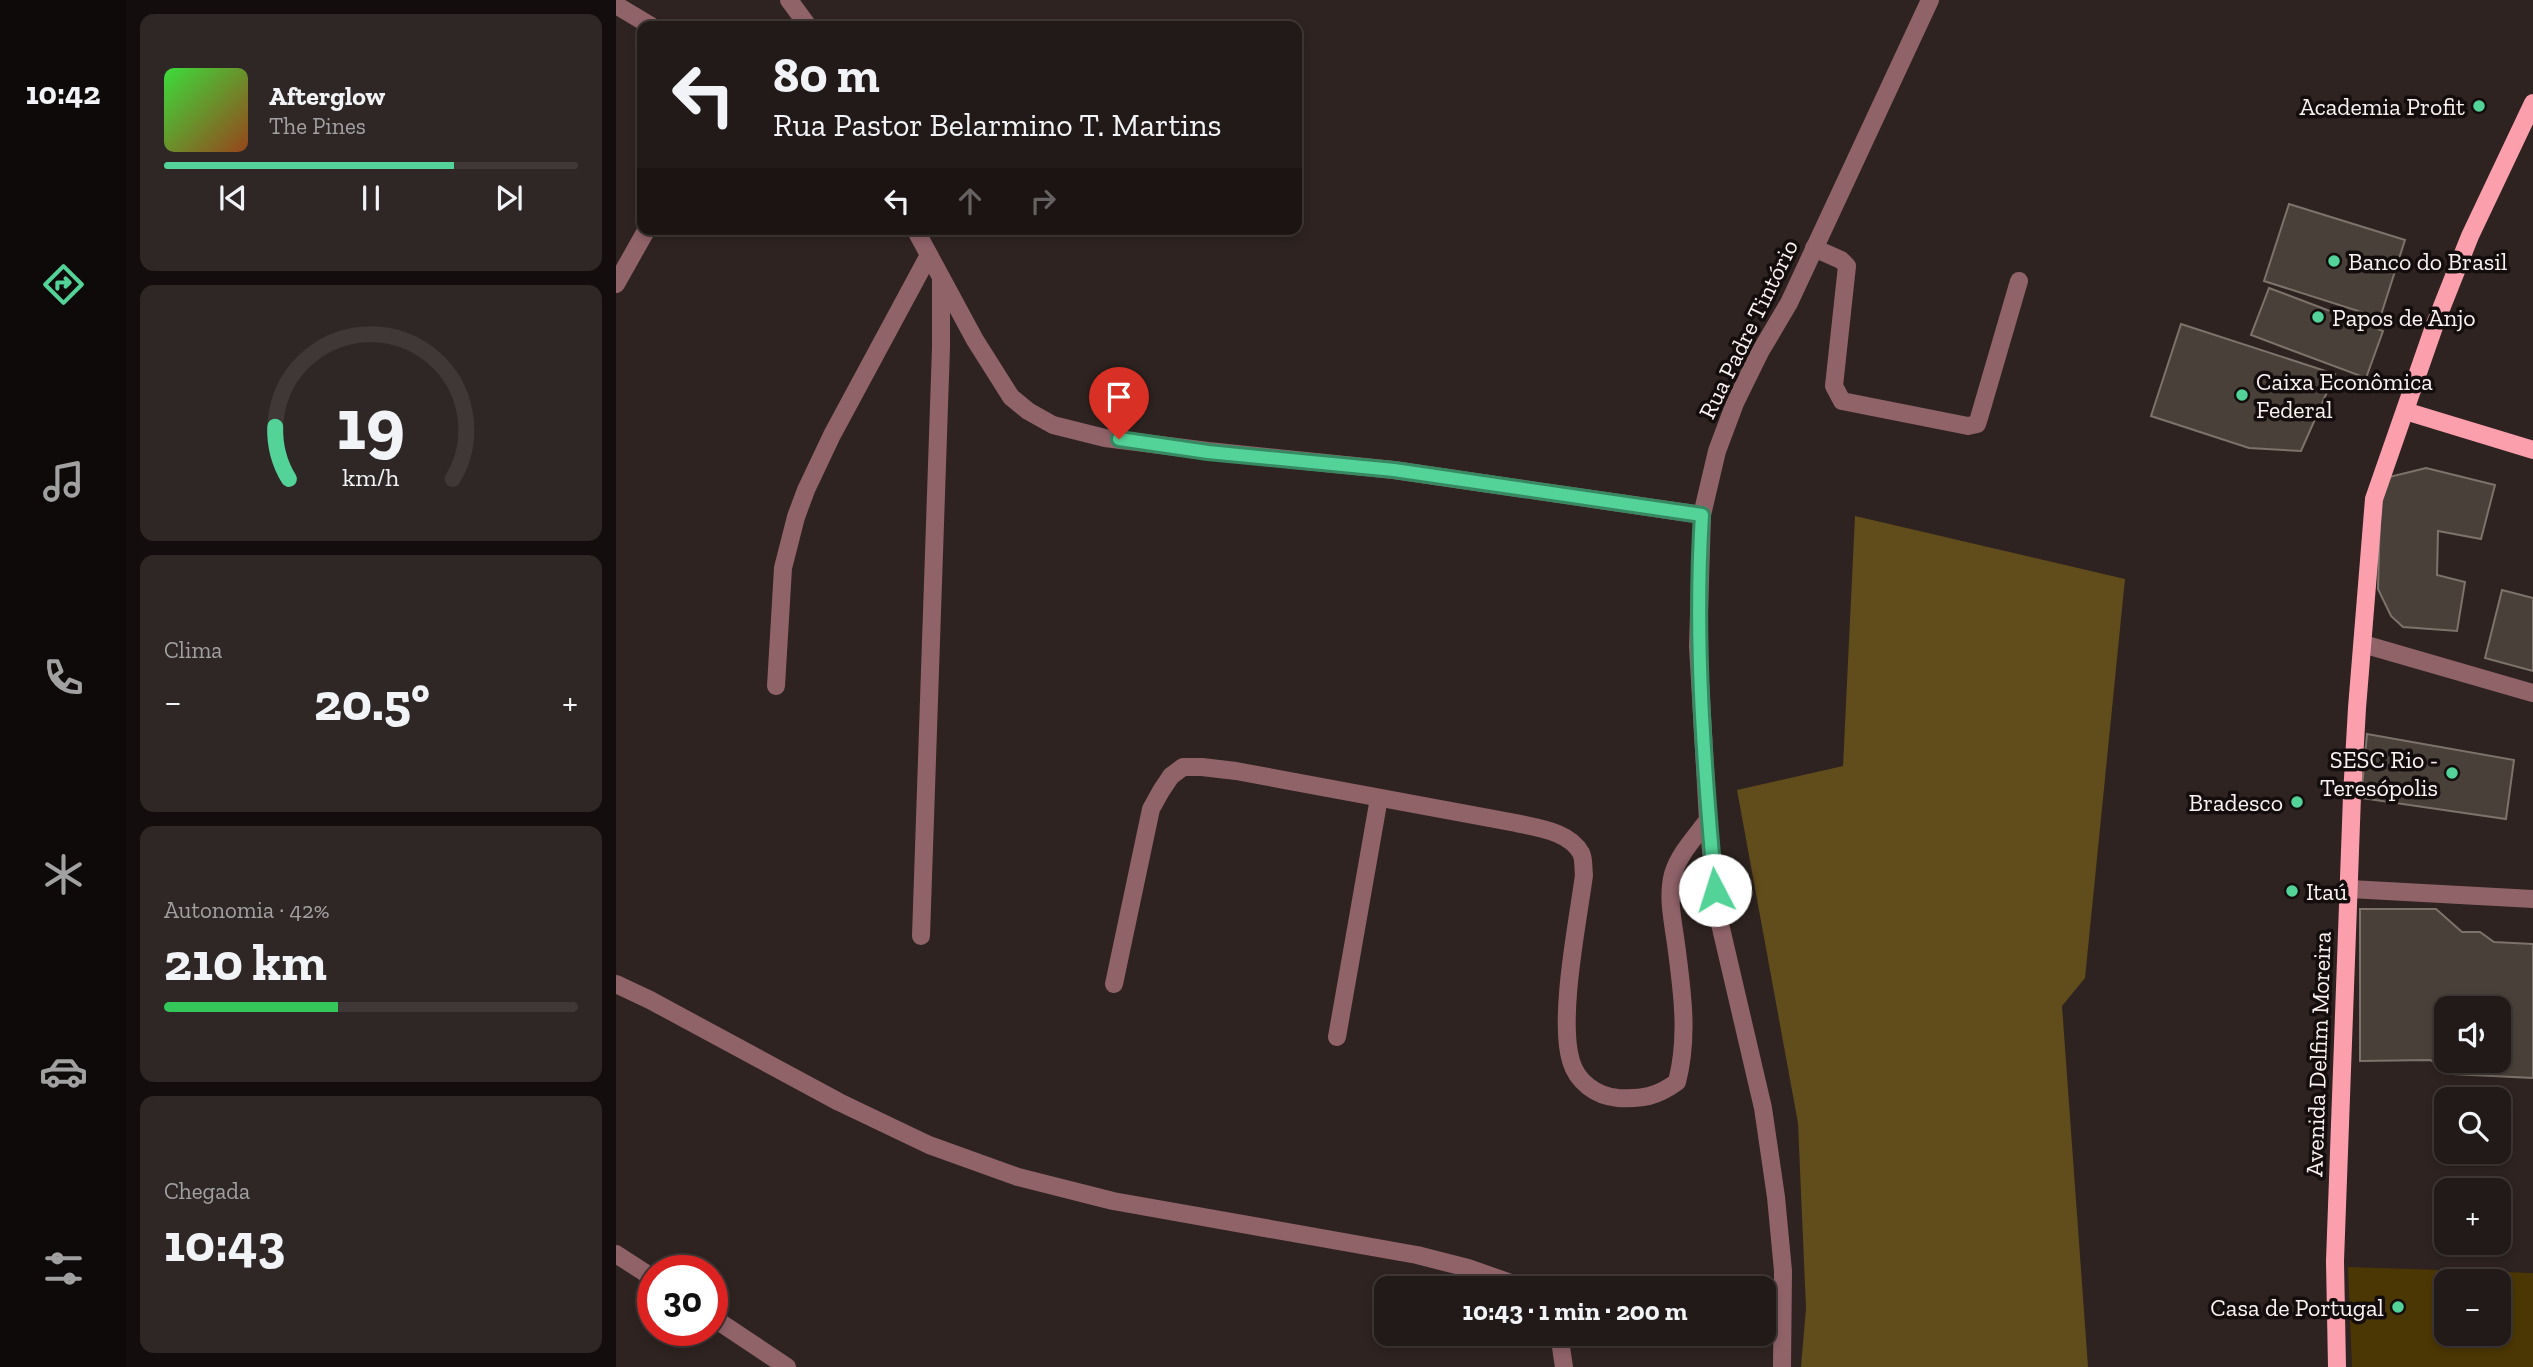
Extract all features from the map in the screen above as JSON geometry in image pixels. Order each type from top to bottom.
[{"type":"main road","name":"Avenida Delfim Moreira","points":[[2337,1367],[2335,1247],[2353,783],[2374,499],[2435,324],[2470,236],[2529,124],[2533,103]]},
{"type":"main road","points":[[2405,411],[2533,450]]},
{"type":"street","points":[[789,0],[804,21]]},
{"type":"street","name":"Rua Padre Tintório","points":[[1782,1367],[1783,1271],[1776,1196],[1763,1108],[1717,911],[1708,820],[1698,646],[1702,515],[1717,450],[1735,403],[1760,352],[1789,303],[1930,0]]},
{"type":"street","points":[[616,5],[643,21]]},
{"type":"street","points":[[616,284],[644,235]]},
{"type":"street","points":[[918,235],[975,340],[1011,397],[1028,411],[1053,425],[1091,436],[1208,452],[1394,470],[1702,515]]},
{"type":"street","points":[[1814,248],[1841,260],[1847,266],[1834,386],[1842,401],[1968,426],[1977,424],[2019,281]]},
{"type":"street","points":[[776,686],[783,568],[796,517],[832,435],[929,255]]},
{"type":"street","points":[[921,936],[941,278]]},
{"type":"street","points":[[2362,644],[2533,693]]},
{"type":"street","points":[[1114,984],[1152,809],[1171,776],[1183,767],[1202,766],[1236,771],[1516,823],[1571,840],[1582,854],[1584,875],[1567,1006],[1571,1061],[1581,1080],[1594,1091],[1619,1098],[1637,1099],[1661,1094],[1677,1082],[1683,1059],[1685,1018],[1671,900],[1673,874],[1686,850],[1708,820]]},
{"type":"street","points":[[1337,1037],[1379,798]]},
{"type":"street","points":[[2350,889],[2533,899]]},
{"type":"street","points":[[616,984],[650,999],[839,1102],[929,1145],[1018,1177],[1113,1200],[1417,1255],[1491,1276]]},
{"type":"street","points":[[616,1254],[637,1268]]},
{"type":"street","points":[[728,1328],[787,1367]]},
{"type":"street","points":[[1561,1346],[1564,1367]]},
{"type":"shaded area","points":[[1855,516],[2125,579],[2085,978],[2062,1006],[2088,1367],[1801,1367],[1806,1308],[1798,1123],[1737,790],[1843,766]]},
{"type":"shaded area","name":"Casa de Portugal","points":[[2348,1267],[2434,1270],[2434,1346],[2511,1346],[2511,1272],[2533,1273],[2533,1367],[2352,1367]]},
{"type":"building","name":"Banco do Brasil","points":[[2289,204],[2405,240],[2380,318],[2264,281]]},
{"type":"building","points":[[2269,288],[2383,331],[2366,378],[2251,335]]},
{"type":"building","name":"Caixa Econômica Federal","points":[[2181,324],[2335,374],[2301,451],[2249,448],[2151,416]]},
{"type":"building","points":[[2426,468],[2495,485],[2481,539],[2438,531],[2437,575],[2465,582],[2457,631],[2403,627],[2391,616],[2378,589],[2381,479]]},
{"type":"building","points":[[2502,590],[2533,598],[2533,671],[2485,658]]},
{"type":"building","points":[[2367,734],[2514,760],[2506,819],[2361,798]]},
{"type":"building","points":[[2360,909],[2436,909],[2462,932],[2480,932],[2494,942],[2533,944],[2533,1078],[2450,1073],[2511,1073],[2511,996],[2434,996],[2434,1063],[2430,1060],[2360,1061]]},
{"type":"place","name":"Academia Profit","points":[[2479,106]]},
{"type":"place","name":"Banco do Brasil","points":[[2334,261]]},
{"type":"place","name":"Papos de Anjo","points":[[2318,317]]},
{"type":"place","name":"Caixa Econômica Federal","points":[[2242,395]]},
{"type":"place","name":"SESC Rio - Teresópolis","points":[[2452,773]]},
{"type":"place","name":"Bradesco","points":[[2297,802]]},
{"type":"place","name":"Itaú","points":[[2292,891]]},
{"type":"place","name":"Casa de Portugal","points":[[2398,1307]]},
{"type":"route","points":[[1119,439],[1208,452],[1394,470],[1702,515],[1698,646],[1708,820],[1715,890]]}]
